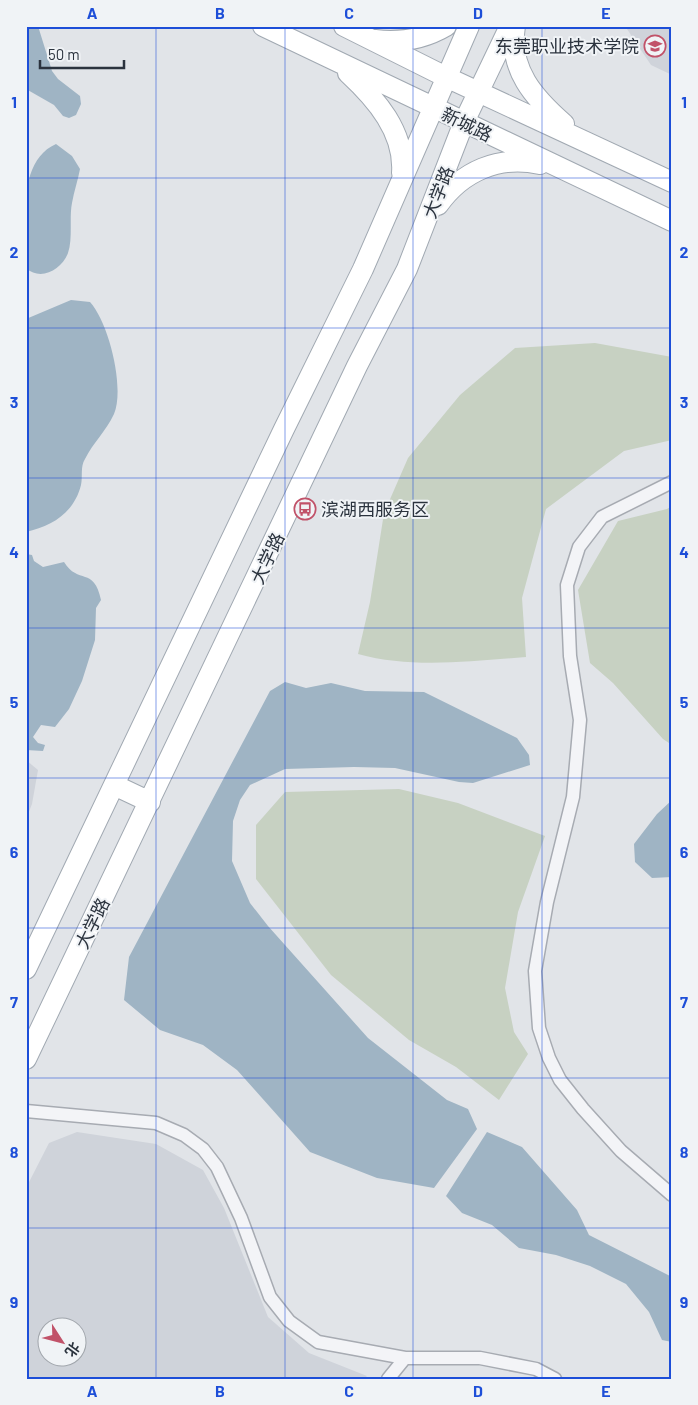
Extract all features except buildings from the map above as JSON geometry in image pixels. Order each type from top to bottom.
[{"type":"main road","name":"新城路","points":[[263,26],[672,221]]},
{"type":"main road","name":"新城路","points":[[344,26],[446,77],[672,182]]},
{"type":"main road","points":[[370,39],[396,41],[420,38],[446,26]]},
{"type":"main road","points":[[26,969],[363,269],[469,26]]},
{"type":"main road","name":"大学路","points":[[26,1059],[357,366],[407,268],[464,122],[510,26]]},
{"type":"main road","points":[[515,26],[515,56],[518,67],[529,88],[547,110],[592,144]]},
{"type":"main road","points":[[333,60],[370,95],[396,134],[402,160],[399,187]]},
{"type":"main road","points":[[424,228],[432,213],[451,190],[472,172],[485,166],[500,162],[526,162],[567,171]]},
{"type":"main road","points":[[114,785],[150,802]]},
{"type":"street","points":[[672,482],[652,489],[602,516],[579,547],[567,585],[570,656],[580,720],[573,797],[547,902],[535,971],[539,1028],[549,1058],[560,1080],[621,1151],[672,1195]]},
{"type":"street","points":[[26,1112],[156,1123],[184,1134],[203,1149],[217,1167],[241,1218],[270,1297],[289,1321],[318,1342],[405,1358],[480,1358],[536,1368],[555,1379]]},
{"type":"street","points":[[388,1379],[405,1358]]},
{"type":"shaded area","name":"东莞职业技术学院","points":[[625,26],[672,26],[672,75],[651,65]]},
{"type":"shaded area","points":[[26,760],[38,770],[32,804],[26,819]]},
{"type":"shaded area","points":[[77,1132],[156,1144],[203,1170],[224,1208],[268,1317],[309,1353],[367,1376],[364,1379],[26,1379],[26,1188],[49,1143]]},
{"type":"green space","points":[[595,343],[672,357],[672,440],[624,451],[546,509],[522,598],[526,657],[420,663],[378,659],[358,654],[370,602],[384,513],[408,458],[460,395],[515,348]]},
{"type":"green space","points":[[672,506],[672,745],[663,739],[613,683],[590,663],[578,590],[618,521],[667,509]]},
{"type":"green space","points":[[399,789],[458,803],[545,836],[518,912],[505,988],[514,1032],[528,1054],[499,1100],[456,1067],[409,1040],[331,975],[256,879],[256,825],[285,792]]},
{"type":"water","points":[[26,26],[38,26],[52,71],[58,79],[80,96],[81,104],[76,115],[69,118],[63,116],[54,105],[26,89]]},
{"type":"water","points":[[56,144],[72,156],[80,169],[71,209],[71,235],[68,253],[61,264],[50,272],[38,274],[26,268],[25,217],[28,181],[34,166],[43,153]]},
{"type":"water","points":[[71,300],[90,302],[103,325],[113,356],[118,388],[117,403],[111,420],[83,462],[81,485],[73,503],[61,517],[53,522],[26,532],[26,319]]},
{"type":"water","points":[[26,554],[32,555],[34,561],[43,567],[64,562],[69,569],[90,579],[94,583],[101,600],[96,608],[95,640],[82,681],[69,709],[55,727],[41,725],[33,737],[38,743],[45,745],[43,751],[26,750]]},
{"type":"water","points":[[285,682],[306,688],[331,683],[365,691],[424,692],[517,738],[529,755],[530,765],[473,783],[459,782],[395,768],[285,769],[250,785],[240,800],[233,821],[232,861],[250,903],[268,926],[368,1038],[447,1100],[468,1109],[477,1129],[434,1188],[377,1178],[310,1152],[237,1070],[203,1045],[160,1030],[124,1000],[129,957],[270,691]]},
{"type":"water","points":[[672,800],[672,877],[652,878],[635,862],[634,844],[657,814]]},
{"type":"water","points":[[487,1132],[522,1147],[577,1210],[589,1235],[672,1277],[672,1342],[662,1340],[649,1312],[626,1284],[590,1266],[556,1255],[519,1248],[492,1225],[462,1213],[446,1196]]},
{"type":"place","name":"东莞职业技术学院","points":[[655,46]]},
{"type":"place","name":"滨湖西服务区","points":[[305,509]]}]
